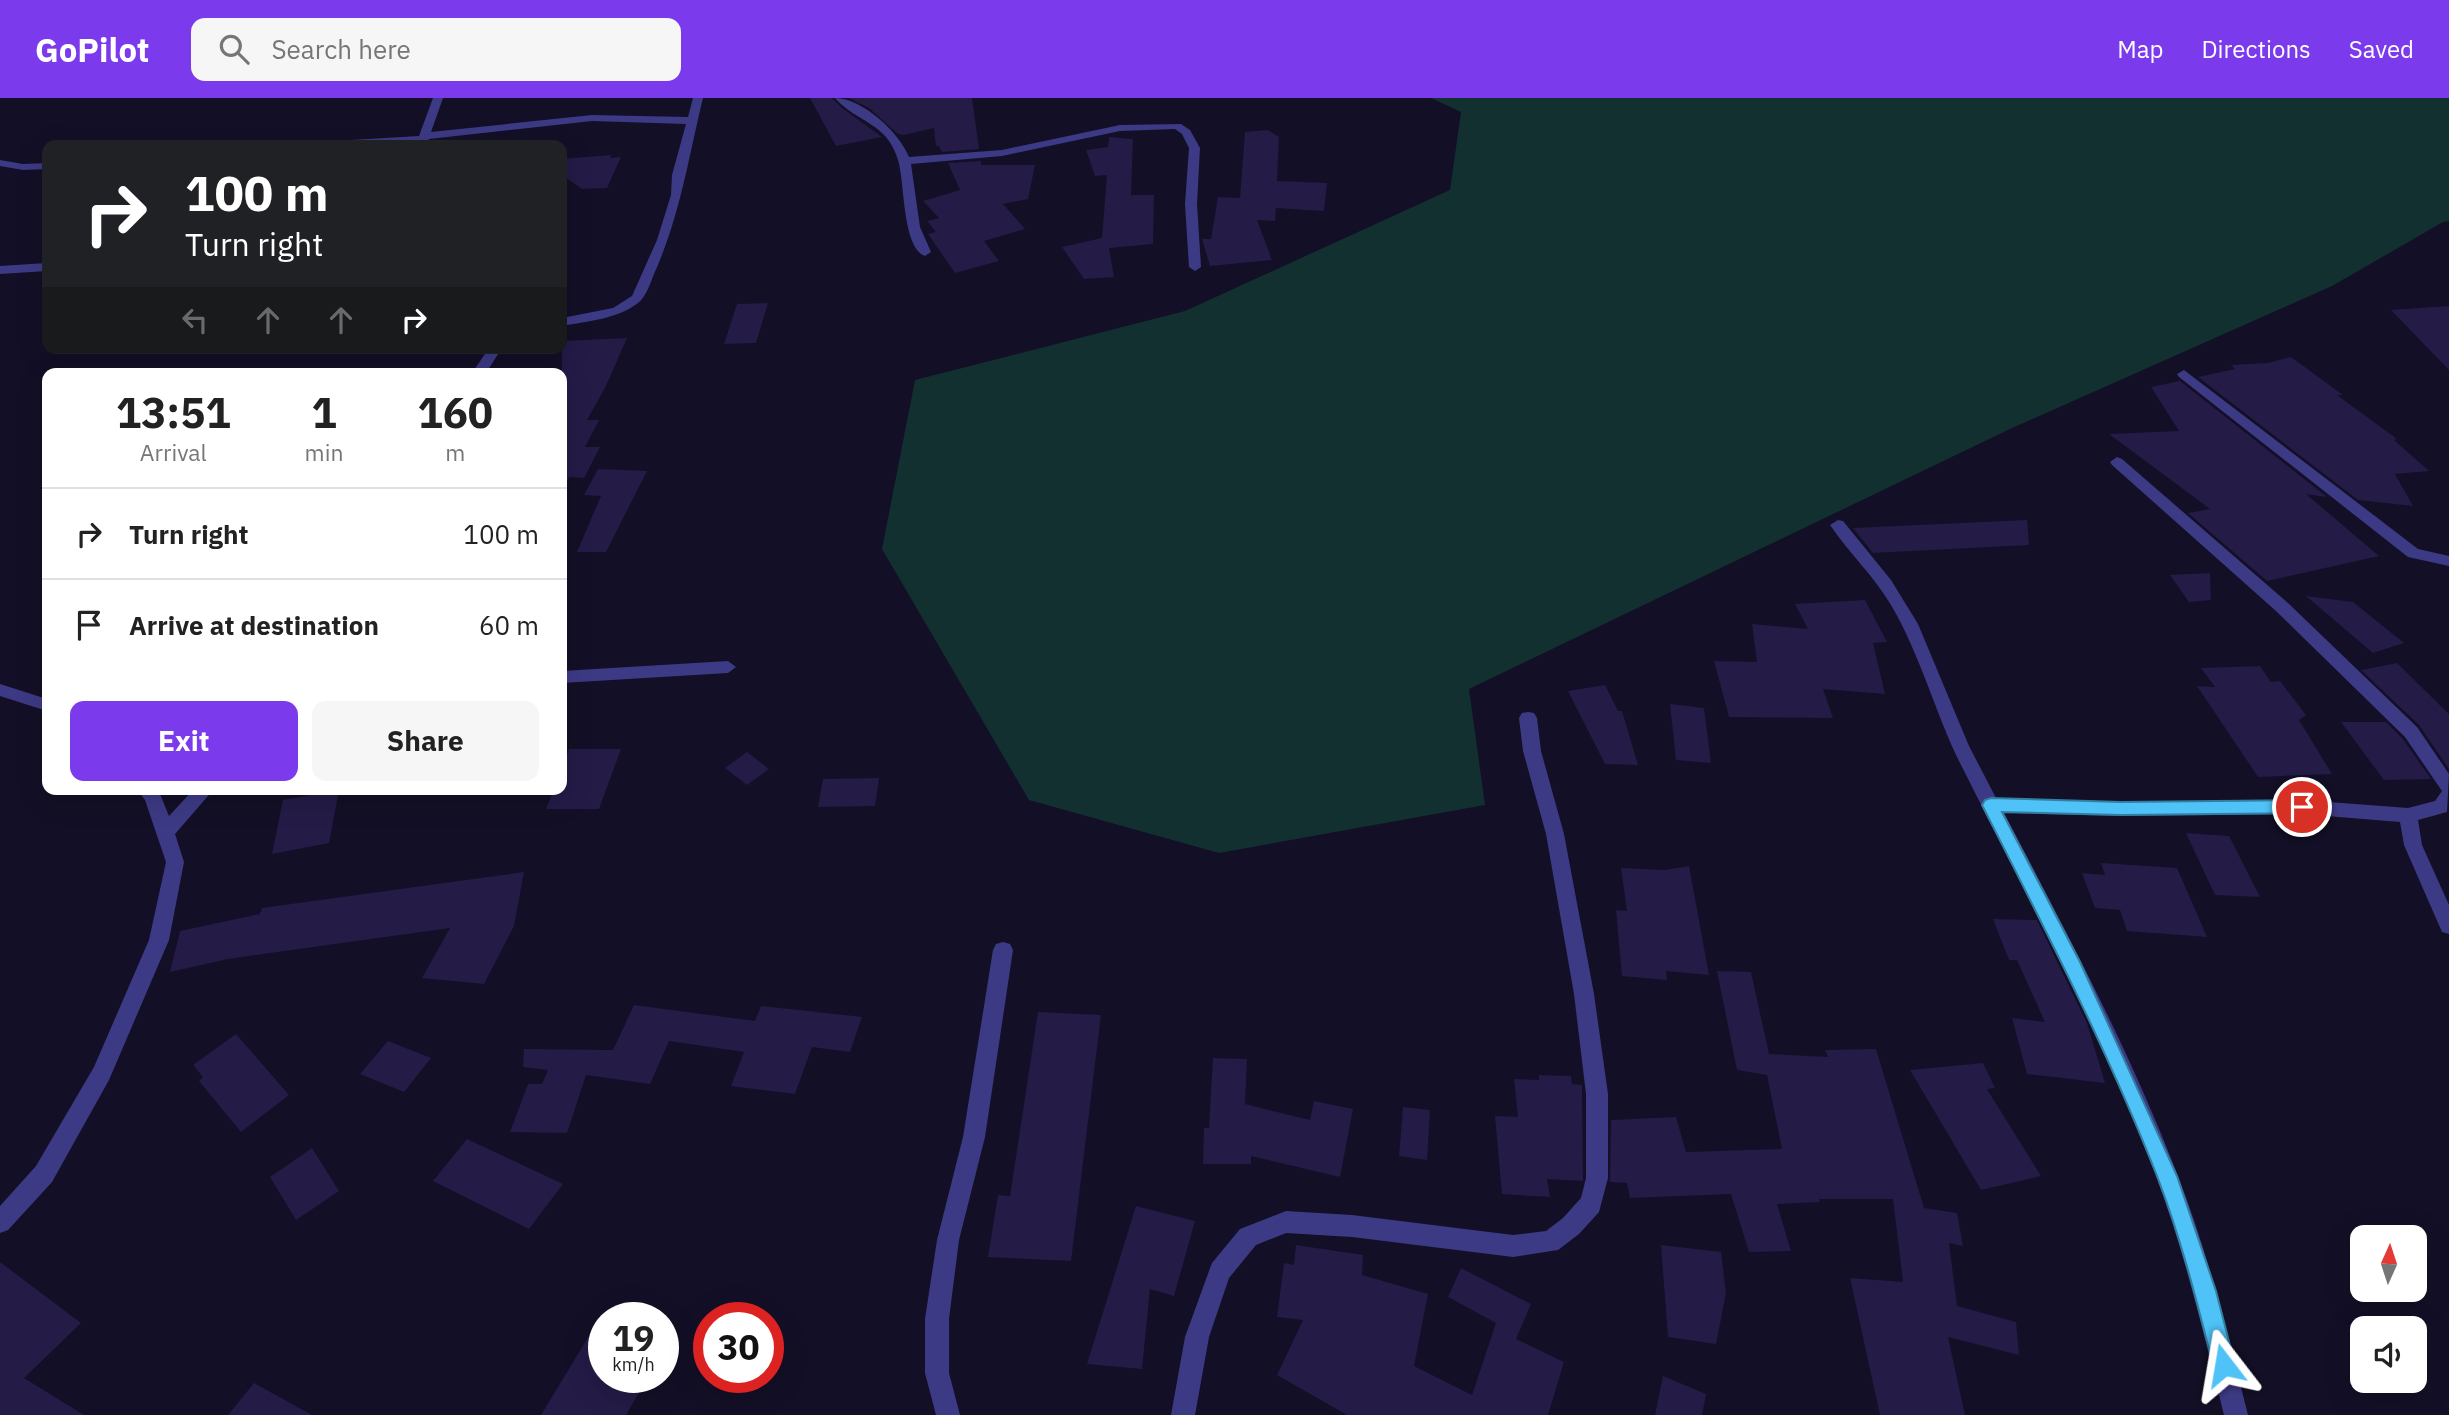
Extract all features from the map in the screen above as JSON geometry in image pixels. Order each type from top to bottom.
[{"type":"street","points":[[438,98],[423,140],[498,126],[597,118],[652,116],[692,121]]},
{"type":"street","points":[[567,321],[617,311],[637,298],[667,229],[698,98]]},
{"type":"street","points":[[840,98],[893,136],[906,161],[914,227],[925,252]]},
{"type":"street","points":[[906,161],[1002,153],[1120,128],[1177,126],[1192,139],[1196,153],[1191,195],[1195,267]]},
{"type":"street","points":[[0,163],[23,167],[42,166]]},
{"type":"street","points":[[0,270],[42,267]]},
{"type":"street","points":[[2184,374],[2413,553],[2449,561]]},
{"type":"street","points":[[2118,462],[2282,607],[2411,732],[2449,788]]},
{"type":"street","points":[[1838,525],[1898,603],[1911,627],[1958,742],[2074,968],[2167,1176],[2206,1291],[2236,1415]]},
{"type":"street","points":[[567,677],[728,667]]},
{"type":"street","points":[[0,690],[42,703]]},
{"type":"street","points":[[1183,1415],[1198,1337],[1220,1271],[1248,1237],[1286,1222],[1352,1226],[1513,1247],[1550,1242],[1571,1226],[1591,1204],[1597,1178],[1595,1082],[1584,994],[1555,834],[1532,751],[1528,718]]},
{"type":"street","points":[[0,1222],[44,1174],[102,1073],[159,940],[174,862],[152,795]]},
{"type":"street","points":[[165,833],[200,795]]},
{"type":"street","points":[[1991,805],[2121,808],[2302,807],[2408,815],[2441,807],[2449,795]]},
{"type":"street","points":[[2408,815],[2413,845],[2449,926]]},
{"type":"street","points":[[948,1415],[937,1373],[937,1319],[948,1240],[974,1136],[1003,950]]},
{"type":"green space","points":[[1431,98],[2449,98],[2449,221],[2332,286],[2010,429],[1469,689],[1485,805],[1219,853],[1029,800],[882,549],[915,380],[1185,311],[1450,190],[1461,112]]},
{"type":"building","points":[[810,98],[832,98],[882,137],[836,146]]},
{"type":"building","points":[[849,98],[972,98],[979,149],[942,152],[939,146],[936,146],[934,128],[898,134],[869,108]]},
{"type":"building","points":[[1268,130],[1279,137],[1277,181],[1327,183],[1324,211],[1276,208],[1275,221],[1257,220],[1272,260],[1210,266],[1202,239],[1211,239],[1218,197],[1240,198],[1245,132]]},
{"type":"building","points":[[1109,137],[1133,139],[1131,195],[1154,195],[1153,244],[1109,248],[1114,277],[1084,279],[1062,247],[1102,238],[1107,175],[1095,176],[1086,150],[1108,147]]},
{"type":"building","points":[[611,155],[610,158],[621,157],[607,188],[582,189],[567,178],[567,159]]},
{"type":"building","points":[[981,161],[981,165],[1035,165],[1028,199],[1003,204],[1025,229],[984,241],[999,261],[955,273],[928,234],[936,232],[927,221],[939,218],[923,201],[960,190],[948,163]]},
{"type":"building","points":[[768,303],[756,343],[724,344],[737,304]]},
{"type":"building","points":[[2449,306],[2449,370],[2391,310]]},
{"type":"building","points":[[627,338],[606,386],[587,420],[599,420],[585,447],[600,447],[584,478],[569,477],[567,481],[567,368],[562,368],[562,354],[567,354],[567,341]]},
{"type":"building","points":[[2291,357],[2397,439],[2394,440],[2429,471],[2395,474],[2413,506],[2358,500],[2198,377],[2235,369],[2231,365],[2268,363]]},
{"type":"building","points":[[2180,381],[2327,497],[2306,494],[2379,556],[2267,581],[2188,513],[2210,509],[2109,434],[2179,431],[2151,387]]},
{"type":"building","points":[[598,469],[647,471],[606,552],[577,552],[601,496],[584,495]]},
{"type":"building","points":[[2027,520],[2029,545],[1873,553],[1853,528]]},
{"type":"building","points":[[2210,573],[2211,600],[2189,602],[2170,575]]},
{"type":"building","points":[[2306,596],[2353,602],[2404,643],[2373,653]]},
{"type":"building","points":[[1865,600],[1887,642],[1873,643],[1885,694],[1823,689],[1833,718],[1729,717],[1714,661],[1757,662],[1752,624],[1808,629],[1795,604]]},
{"type":"building","points":[[2397,663],[2449,714],[2449,769],[2419,725],[2361,670]]},
{"type":"building","points":[[2260,666],[2271,682],[2280,681],[2306,715],[2299,720],[2332,774],[2258,777],[2197,686],[2215,687],[2201,668]]},
{"type":"building","points":[[1605,685],[1618,711],[1622,711],[1638,765],[1605,764],[1568,691]]},
{"type":"building","points":[[1670,704],[1704,708],[1711,763],[1676,760]]},
{"type":"building","points":[[2341,722],[2386,722],[2403,739],[2431,779],[2384,780]]},
{"type":"building","points":[[569,749],[621,749],[599,809],[546,809],[552,795],[567,795]]},
{"type":"building","points":[[747,752],[769,769],[747,785],[725,768]]},
{"type":"building","points":[[879,778],[875,806],[818,807],[823,779]]},
{"type":"building","points":[[311,795],[338,795],[329,843],[272,854],[283,800]]},
{"type":"building","points":[[2186,833],[2229,836],[2260,897],[2215,895]]},
{"type":"building","points":[[2101,863],[2177,868],[2207,937],[2127,931],[2120,910],[2095,908],[2082,873],[2105,875]]},
{"type":"building","points":[[1689,866],[1709,975],[1666,971],[1667,980],[1622,976],[1616,910],[1627,911],[1621,868],[1665,870]]},
{"type":"building","points":[[524,872],[514,926],[484,984],[422,978],[450,928],[228,959],[170,972],[180,931],[260,914],[262,908]]},
{"type":"building","points":[[1993,919],[2037,920],[2087,1023],[2105,1083],[2027,1074],[2012,1018],[2045,1022],[2017,960],[2009,960]]},
{"type":"building","points":[[1717,971],[1751,972],[1769,1054],[1828,1057],[1825,1050],[1876,1049],[1924,1208],[1957,1213],[1963,1246],[1949,1243],[1957,1306],[2016,1322],[2019,1355],[1948,1337],[1965,1415],[1880,1415],[1850,1278],[1903,1282],[1893,1199],[1819,1199],[1820,1202],[1777,1204],[1791,1251],[1749,1252],[1731,1194],[1630,1198],[1627,1183],[1610,1182],[1611,1120],[1676,1117],[1686,1152],[1782,1149],[1767,1075],[1737,1070]]},
{"type":"building","points":[[634,1005],[755,1021],[761,1006],[862,1017],[850,1052],[812,1047],[795,1094],[731,1086],[744,1052],[669,1041],[650,1084],[586,1075],[567,1133],[510,1132],[528,1084],[542,1084],[548,1070],[523,1067],[524,1049],[613,1050]]},
{"type":"building","points":[[1038,1012],[1101,1015],[1071,1261],[988,1257],[998,1195],[1010,1196]]},
{"type":"building","points":[[236,1034],[289,1095],[241,1132],[199,1081],[203,1077],[193,1065]]},
{"type":"building","points":[[388,1041],[431,1058],[404,1092],[360,1074]]},
{"type":"building","points":[[1213,1058],[1247,1059],[1245,1104],[1310,1120],[1314,1101],[1353,1109],[1340,1177],[1251,1156],[1251,1164],[1203,1164],[1204,1128],[1209,1128]]},
{"type":"building","points":[[1983,1063],[1995,1088],[1987,1089],[2041,1176],[1981,1190],[1910,1070]]},
{"type":"building","points":[[1539,1075],[1571,1076],[1572,1084],[1582,1085],[1583,1181],[1547,1179],[1550,1197],[1502,1194],[1495,1116],[1518,1117],[1514,1079],[1539,1080]]},
{"type":"building","points":[[1403,1107],[1430,1110],[1427,1160],[1399,1156]]},
{"type":"building","points":[[467,1139],[563,1184],[529,1229],[433,1181]]},
{"type":"building","points":[[312,1148],[339,1191],[296,1220],[270,1177]]},
{"type":"building","points":[[1136,1206],[1195,1221],[1174,1296],[1150,1289],[1142,1369],[1087,1364]]},
{"type":"building","points":[[1296,1245],[1363,1255],[1362,1275],[1428,1294],[1414,1366],[1472,1395],[1496,1323],[1448,1297],[1461,1268],[1531,1304],[1516,1339],[1564,1362],[1548,1415],[1347,1415],[1277,1375],[1303,1320],[1277,1317],[1284,1263],[1294,1265]]},
{"type":"building","points":[[1661,1245],[1721,1252],[1726,1293],[1716,1344],[1668,1337]]},
{"type":"building","points":[[0,1262],[81,1323],[24,1378],[84,1415],[0,1415]]},
{"type":"building","points":[[588,1337],[588,1393],[639,1393],[626,1415],[541,1415]]},
{"type":"building","points":[[1663,1376],[1706,1394],[1702,1415],[1655,1415]]},
{"type":"building","points":[[254,1383],[312,1415],[228,1415]]},
{"type":"route","points":[[2224,1365],[2206,1291],[2167,1176],[2074,968],[1991,805],[2121,808],[2302,807]]}]
